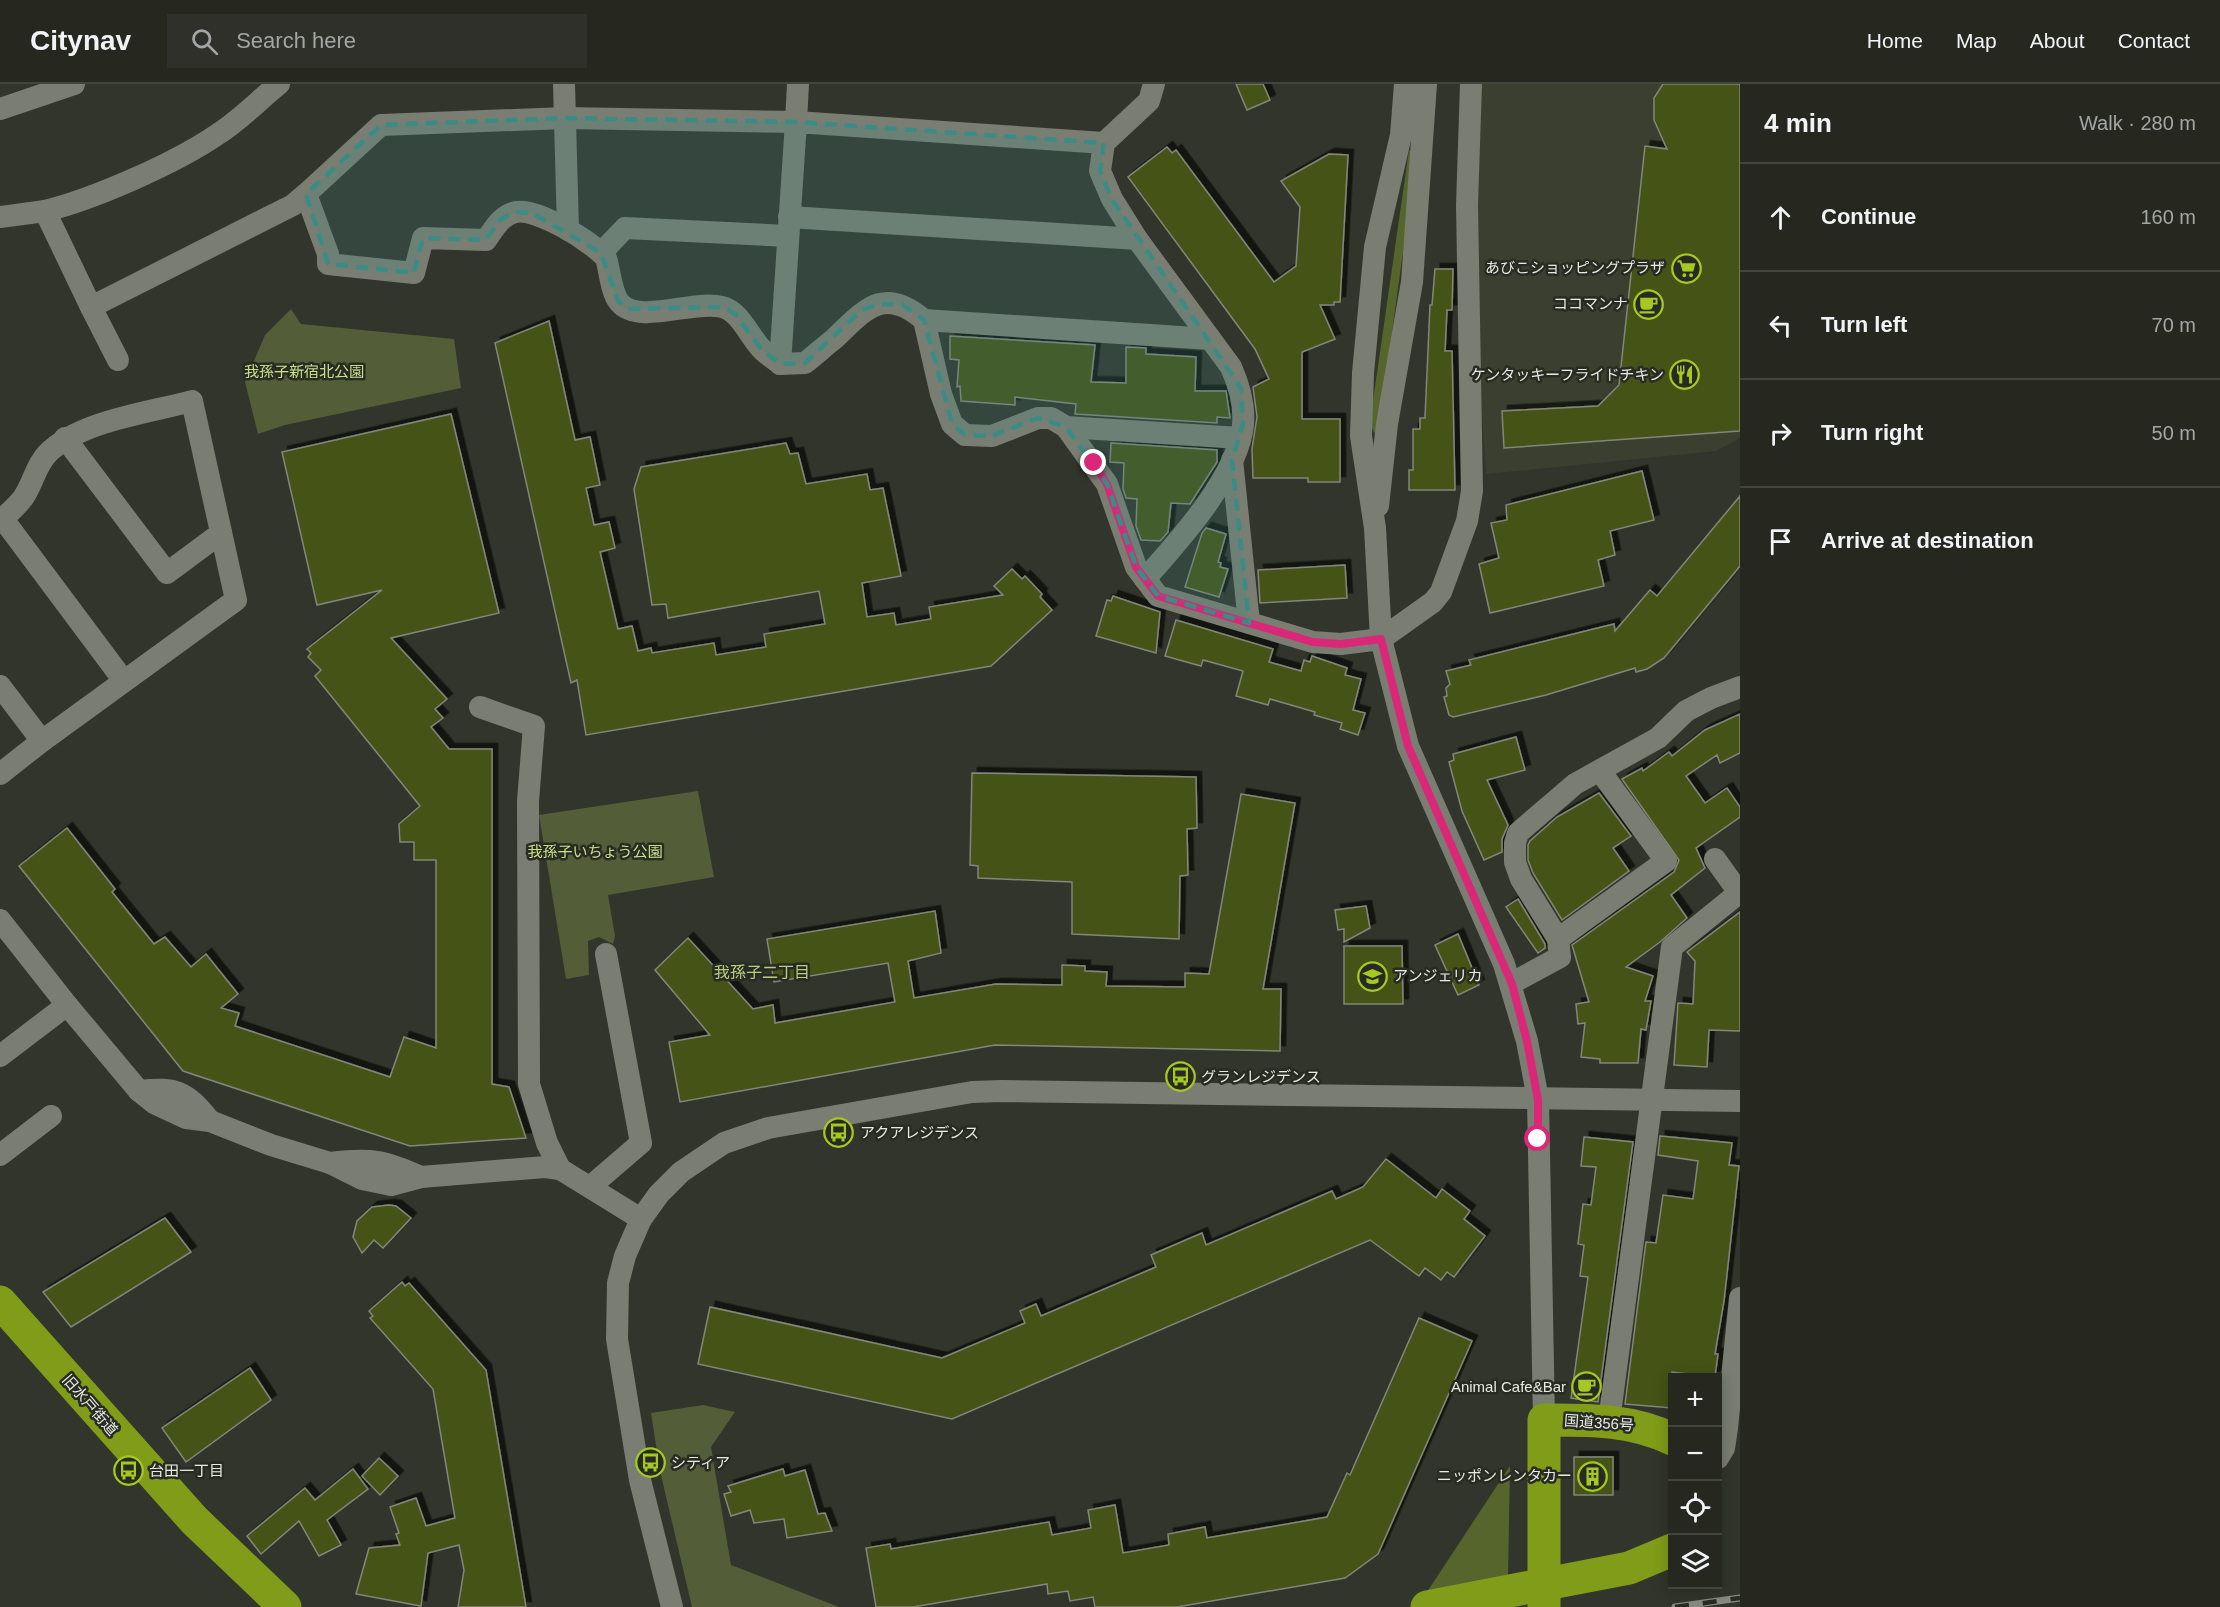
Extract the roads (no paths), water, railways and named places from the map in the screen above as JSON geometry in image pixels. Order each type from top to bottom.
[{"type":"highway","name":"旧水戸街道","points":[[0,1302],[194,1520],[285,1607]]},
{"type":"highway","name":"国道356号","points":[[1544,1607],[1544,1420],[1609,1421],[1637,1425],[1668,1434]]},
{"type":"highway","points":[[1427,1607],[1579,1578],[1639,1564],[1668,1552]]},
{"type":"street","points":[[0,109],[74,84]]},
{"type":"street","points":[[0,218],[64,207],[159,166],[209,140],[279,84]]},
{"type":"street","points":[[564,84],[568,230]]},
{"type":"street","points":[[780,364],[798,84]]},
{"type":"street","points":[[1145,579],[1192,526],[1232,460],[1243,424],[1241,388],[1231,366],[1137,239],[1112,199],[1100,171],[1104,143],[1149,101],[1154,84]]},
{"type":"street","points":[[1406,84],[1401,135],[1375,247],[1363,373],[1361,436],[1375,528],[1381,639],[1408,746],[1512,984],[1527,1041],[1538,1100],[1544,1420]]},
{"type":"street","points":[[1375,528],[1383,477],[1387,424],[1412,282],[1426,84]]},
{"type":"street","points":[[924,320],[941,394],[952,424],[965,435],[992,436],[1038,418],[1051,418],[1066,427],[1107,484],[1136,567],[1158,596],[1313,642],[1341,644],[1381,639],[1433,602],[1441,592],[1467,521],[1472,491],[1467,205],[1471,84]]},
{"type":"street","points":[[91,308],[293,206],[381,125],[565,118],[796,122],[1104,143]]},
{"type":"street","points":[[306,194],[328,254],[328,264],[414,273],[423,238],[486,240],[501,219],[516,212],[532,213],[568,230],[602,253],[606,258],[618,301],[627,309],[650,312],[701,305],[723,307],[735,314],[760,349],[780,364],[805,363],[862,310],[880,303],[903,305],[924,320],[1210,339]]},
{"type":"street","points":[[45,211],[118,360]]},
{"type":"street","points":[[602,253],[625,228],[788,226],[1137,239]]},
{"type":"street","points":[[0,774],[236,600],[192,401],[65,438],[37,467],[23,497],[1,520],[124,681]]},
{"type":"street","points":[[1066,427],[1240,438]]},
{"type":"street","points":[[65,438],[168,573],[221,532]]},
{"type":"street","points":[[1232,460],[1249,623]]},
{"type":"street","points":[[0,686],[42,741]]},
{"type":"street","points":[[1512,984],[1560,957],[1558,939],[1521,879],[1515,862],[1515,843],[1522,827],[1575,784],[1658,738],[1686,711],[1740,687]]},
{"type":"street","points":[[480,707],[534,726],[528,801],[529,1084],[547,1143],[560,1168]]},
{"type":"street","points":[[1558,939],[1666,861],[1600,771]]},
{"type":"street","points":[[1715,859],[1732,884],[1740,887]]},
{"type":"street","points":[[1609,1421],[1672,947],[1740,892]]},
{"type":"street","points":[[0,920],[139,1091],[154,1103],[186,1118],[210,1121],[272,1145],[330,1163],[362,1179],[391,1185],[421,1178],[545,1167],[560,1168],[641,1219]]},
{"type":"street","points":[[591,1186],[641,1143],[606,954]]},
{"type":"street","points":[[0,1056],[67,1005]]},
{"type":"street","points":[[672,1607],[640,1479],[617,1339],[618,1283],[625,1256],[641,1219],[659,1194],[681,1172],[724,1143],[768,1128],[972,1092],[1650,1102],[1740,1101]]},
{"type":"street","points":[[0,1155],[51,1116]]},
{"type":"street","points":[[1722,1451],[1728,1429],[1740,1298]]},
{"type":"railway","points":[[1675,1607],[1740,1598]]},
{"type":"place","name":"あびこショッピングプラザ","points":[[1686,268]]},
{"type":"place","name":"ココマンナ","points":[[1649,304]]},
{"type":"place","name":"ケンタッキーフライドチキン","points":[[1685,375]]},
{"type":"place","name":"アンジェリカ","points":[[1372,976]]},
{"type":"place","name":"グランレジデンス","points":[[1180,1077]]},
{"type":"place","name":"アクアレジデンス","points":[[839,1133]]},
{"type":"place","name":"Animal Cafe&Bar","points":[[1587,1387]]},
{"type":"place","name":"シティア","points":[[650,1463]]},
{"type":"place","name":"台田一丁目","points":[[128,1471]]},
{"type":"place","name":"ニッポンレンタカー","points":[[1593,1476]]},
{"type":"district","name":"我孫子二丁目","points":[[762,972]]},
{"type":"park label","name":"我孫子新宿北公園","points":[[304,372]]},
{"type":"park label","name":"我孫子いちょう公園","points":[[595,852]]}]
